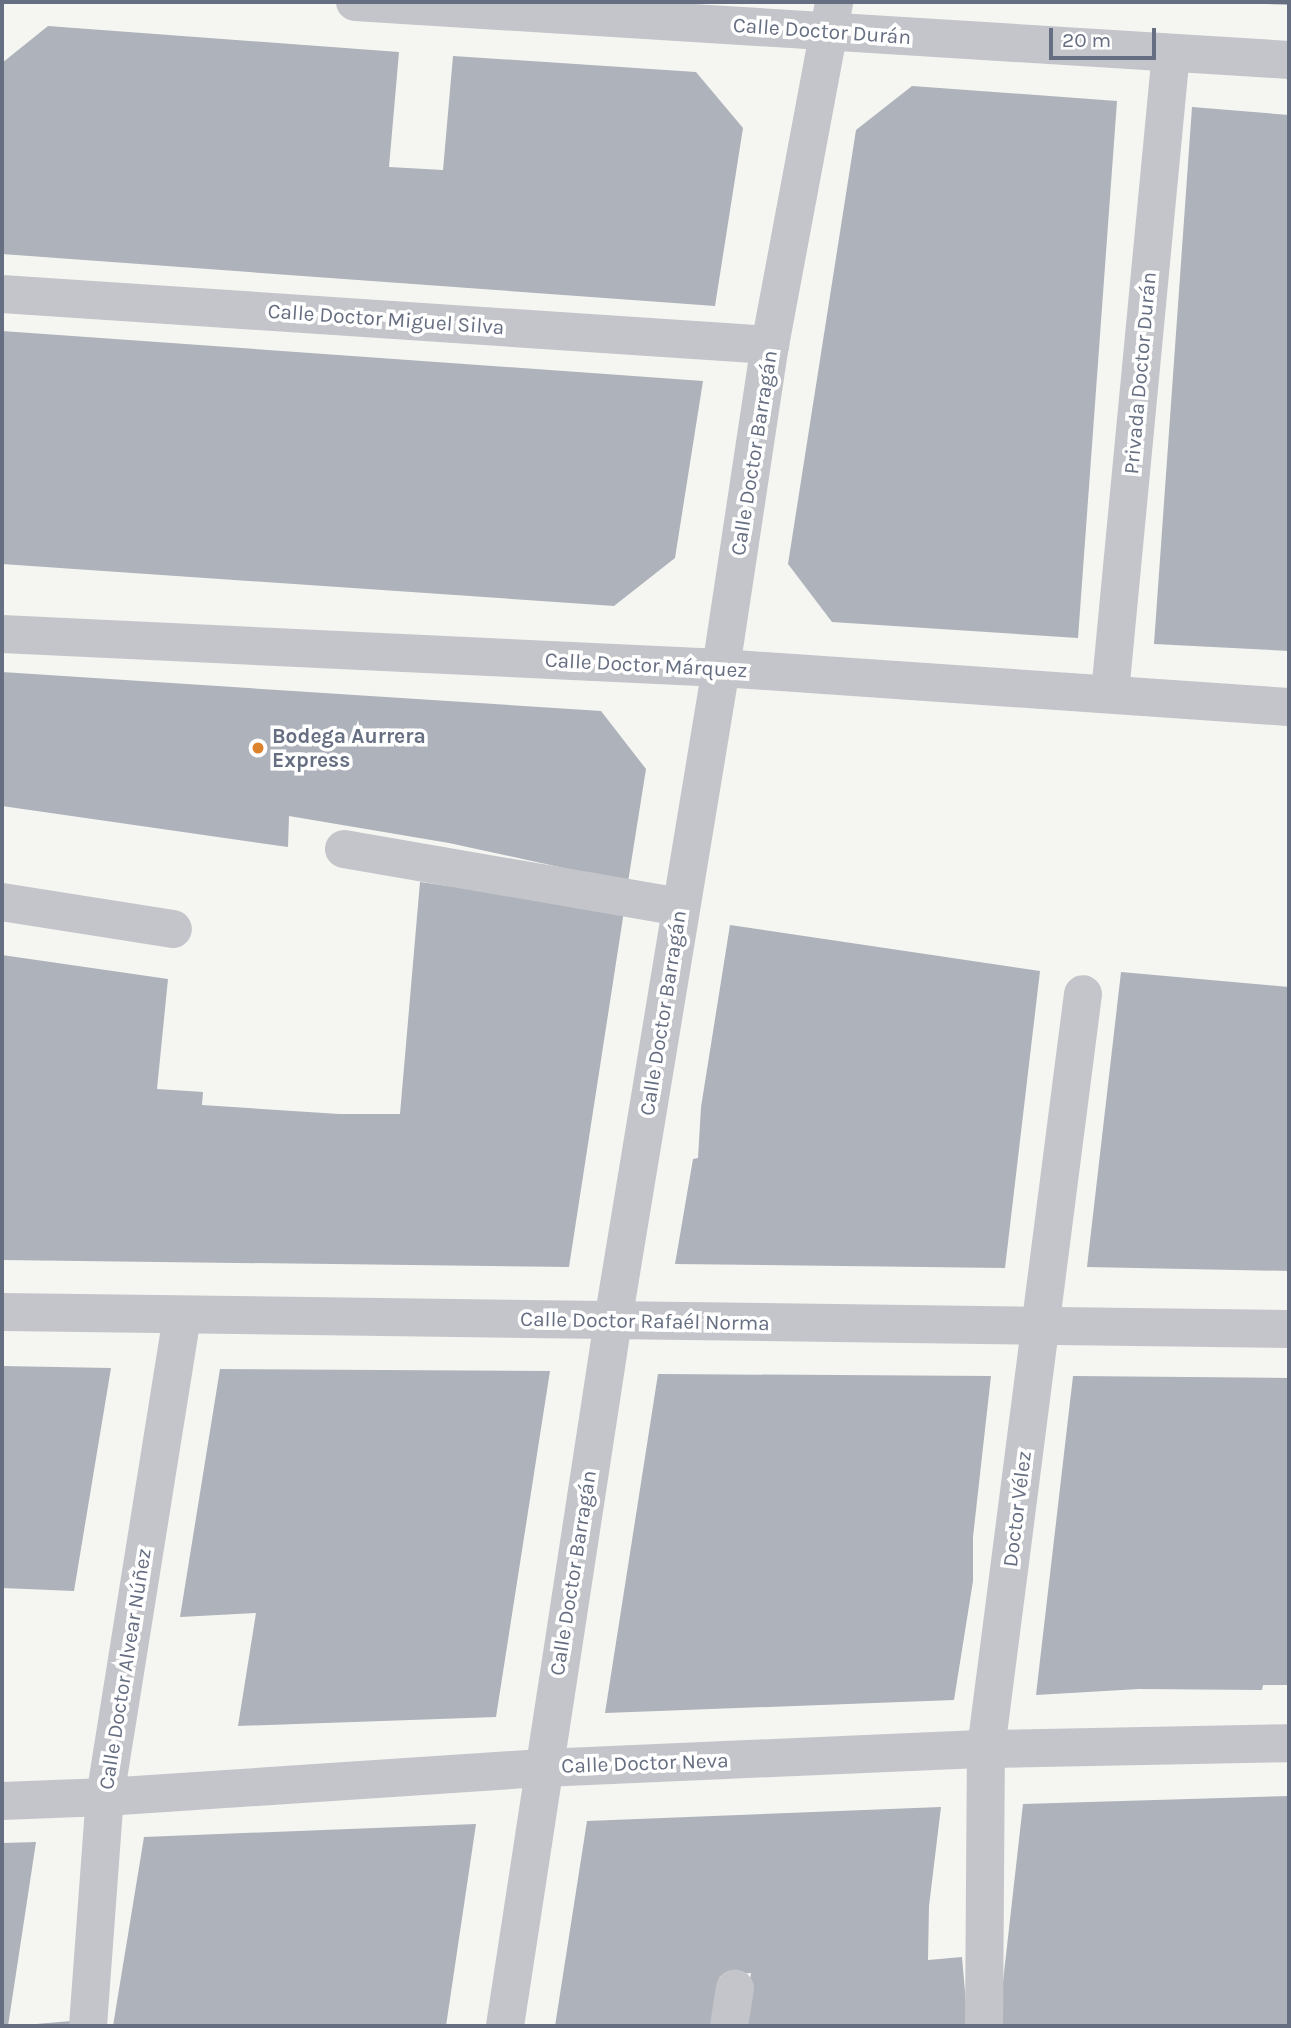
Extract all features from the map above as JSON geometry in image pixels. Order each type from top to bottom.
[{"type":"street","name":"Calle Doctor Durán","points":[[355,2],[832,16],[1171,53],[1289,60]]},
{"type":"street","name":"Calle Doctor Barragán","points":[[505,2026],[612,1321],[721,668],[770,345],[832,16]]},
{"type":"street","name":"Privada Doctor Durán","points":[[1110,693],[1171,53]]},
{"type":"street","name":"Calle Doctor Miguel Silva","points":[[2,294],[770,345]]},
{"type":"street","name":"Calle Doctor Márquez","points":[[2,634],[721,668],[1289,707]]},
{"type":"street","points":[[344,849],[680,907]]},
{"type":"street","points":[[2,902],[173,929]]},
{"type":"street","name":"Doctor Vélez","points":[[984,2026],[986,1749],[1083,994]]},
{"type":"street","name":"Calle Doctor Rafaél Norma","points":[[2,1312],[1289,1329]]},
{"type":"street","name":"Calle Doctor Alvear Núñez","points":[[88,2026],[105,1797],[182,1315]]},
{"type":"street","name":"Calle Doctor Neva","points":[[2,1801],[105,1797],[543,1768],[986,1749],[1289,1743]]},
{"type":"street","points":[[729,2026],[735,1988]]},
{"type":"building","points":[[1289,2],[1289,5],[1266,4]]},
{"type":"building","points":[[48,26],[399,52],[389,167],[443,170],[453,56],[696,72],[743,128],[715,306],[2,254],[2,63]]},
{"type":"building","points":[[912,86],[1117,101],[1078,638],[832,622],[788,564],[856,130]]},
{"type":"building","points":[[1192,107],[1289,115],[1289,651],[1154,644]]},
{"type":"building","points":[[2,331],[703,381],[675,558],[614,606],[2,564]]},
{"type":"building","points":[[2,672],[601,711],[646,769],[628,882],[449,843],[289,816],[288,847],[2,806]]},
{"type":"building","points":[[420,882],[624,911],[569,1267],[2,1260],[2,955],[168,979],[157,1089],[203,1092],[202,1105],[339,1114],[400,1114]]},
{"type":"building","points":[[730,925],[1040,971],[1005,1268],[675,1264],[693,1159],[698,1158],[701,1107]]},
{"type":"building","points":[[1121,972],[1289,987],[1289,1271],[1087,1267]]},
{"type":"building","points":[[2,1366],[111,1368],[74,1591],[2,1588]]},
{"type":"building","points":[[220,1369],[550,1371],[496,1717],[238,1726],[256,1613],[180,1617]]},
{"type":"building","points":[[658,1374],[991,1376],[973,1537],[973,1581],[954,1700],[605,1713]]},
{"type":"building","points":[[1073,1376],[1289,1378],[1289,1685],[1263,1685],[1262,1690],[1139,1689],[1036,1695]]},
{"type":"building","points":[[1289,1796],[1289,2026],[998,2026],[1023,1804]]},
{"type":"building","points":[[941,1807],[929,1906],[928,1960],[962,1957],[968,2026],[743,2026],[751,1973],[720,1976],[712,2026],[555,2026],[587,1821]]},
{"type":"building","points":[[476,1824],[446,2026],[113,2026],[144,1837]]},
{"type":"building","points":[[36,1842],[8,2026],[2,2026],[2,1843]]},
{"type":"building","points":[[71,2021],[71,2026],[36,2026],[36,2024]]},
{"type":"place","name":"Bodega Aurrera Express","points":[[258,748]]}]
